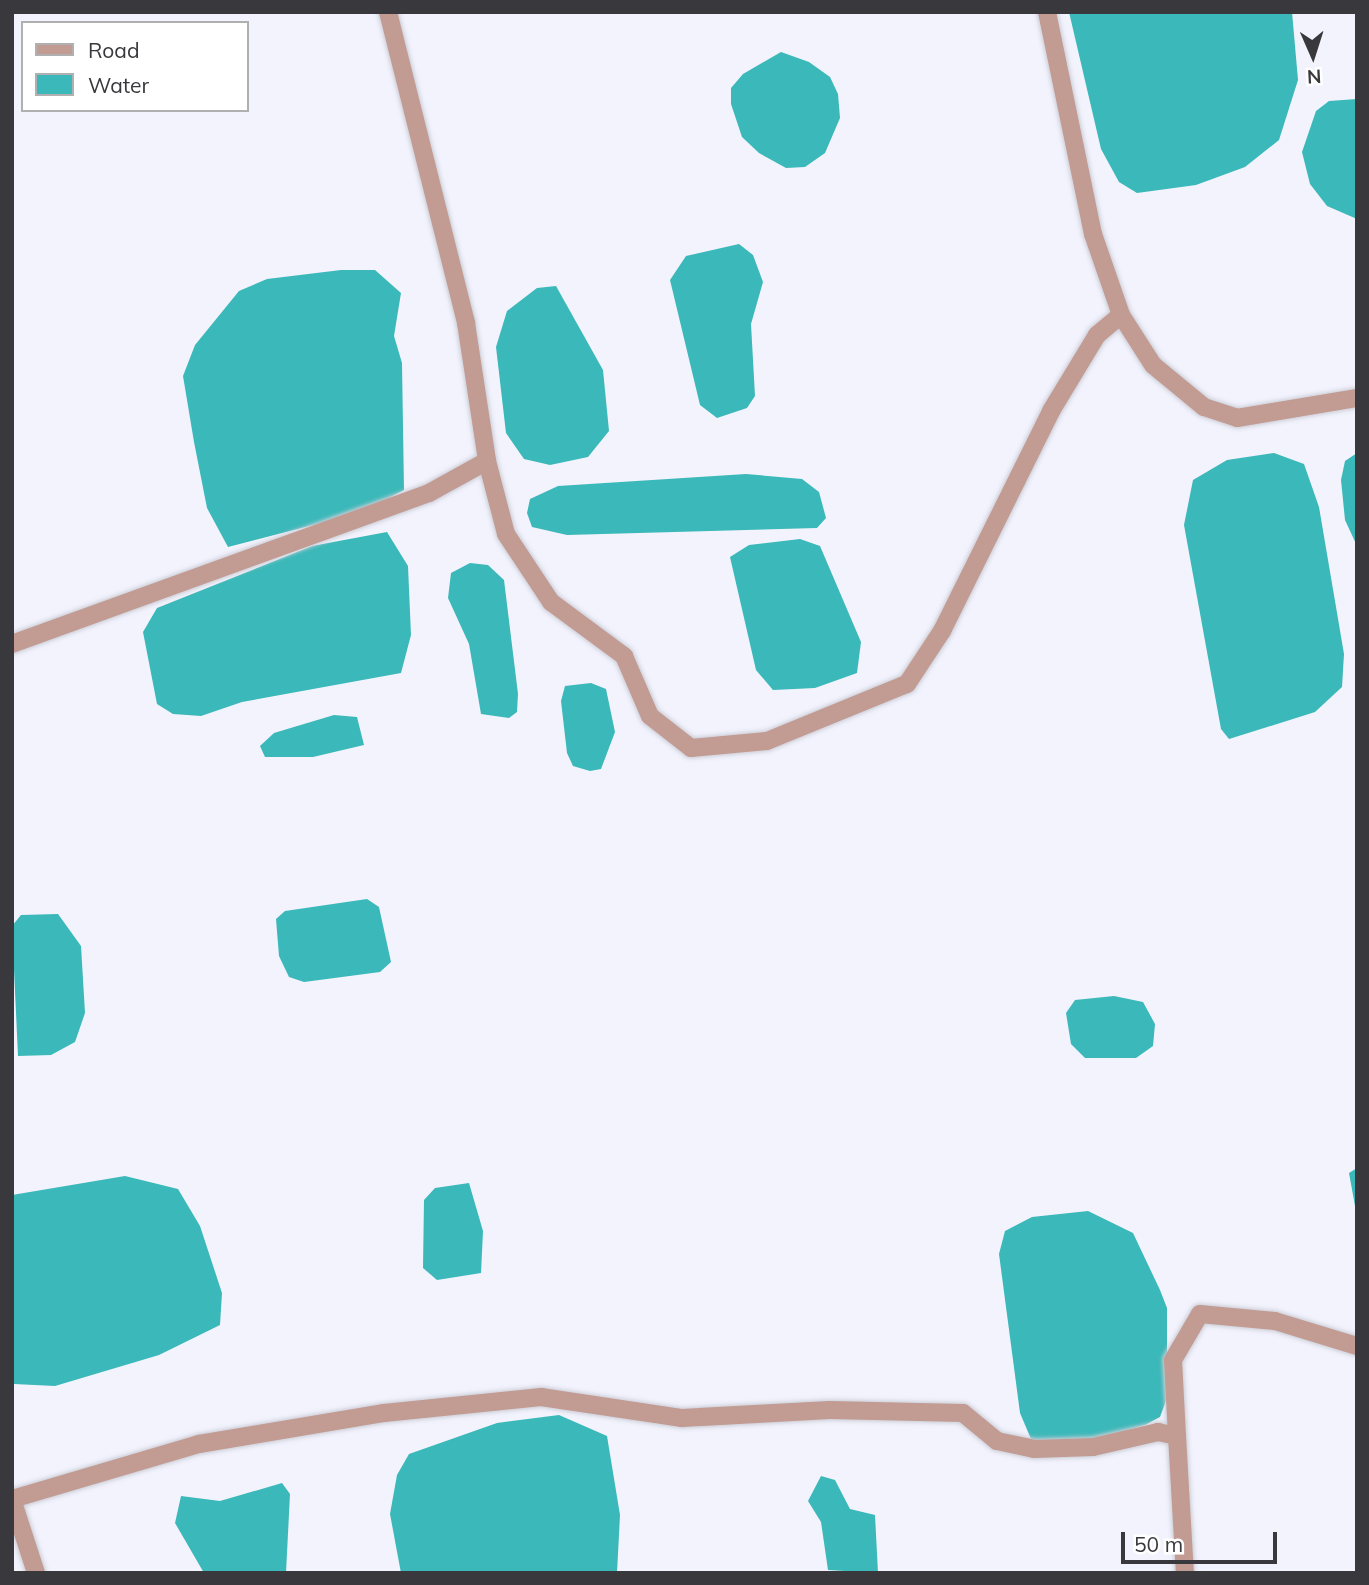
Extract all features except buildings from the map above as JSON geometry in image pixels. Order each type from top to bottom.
[{"type":"street","points":[[388,12],[466,323],[487,461],[506,534],[551,602],[624,656],[650,716],[691,748],[766,741],[907,684],[942,631],[1051,411],[1097,335],[1121,315]]},
{"type":"street","points":[[1047,12],[1093,233],[1121,315],[1153,365],[1215,411],[1237,418],[1270,416],[1357,398]]},
{"type":"street","points":[[12,644],[429,493],[487,461]]},
{"type":"street","points":[[1185,1573],[1174,1360],[1200,1314],[1275,1321],[1357,1346]]},
{"type":"street","points":[[36,1573],[12,1499],[198,1444],[384,1413],[541,1397],[682,1418],[830,1410],[963,1413],[997,1441],[1034,1449],[1093,1447],[1158,1432],[1177,1437]]},
{"type":"water","points":[[1069,12],[1292,12],[1298,80],[1279,140],[1245,167],[1196,185],[1137,193],[1119,182],[1101,149]]},
{"type":"water","points":[[781,52],[809,62],[830,77],[838,94],[840,118],[825,153],[805,167],[786,168],[759,153],[742,137],[731,104],[731,88],[743,74]]},
{"type":"water","points":[[1357,99],[1357,219],[1327,206],[1310,184],[1302,152],[1316,111],[1329,101]]},
{"type":"water","points":[[739,244],[753,255],[763,282],[751,324],[755,396],[747,408],[717,418],[700,405],[670,280],[686,256]]},
{"type":"water","points":[[341,270],[375,270],[401,293],[394,336],[402,363],[404,490],[360,513],[228,547],[207,508],[183,376],[195,345],[239,291],[267,279]]},
{"type":"water","points":[[556,286],[603,370],[609,431],[588,457],[550,465],[524,459],[506,433],[496,347],[507,311],[537,288]]},
{"type":"water","points":[[1274,453],[1304,464],[1319,507],[1344,654],[1342,687],[1315,712],[1229,739],[1221,729],[1184,525],[1193,480],[1227,460]]},
{"type":"water","points":[[1357,453],[1357,546],[1345,520],[1341,480],[1345,461]]},
{"type":"water","points":[[746,474],[802,479],[819,492],[826,518],[817,528],[567,535],[532,527],[527,513],[530,499],[558,486]]},
{"type":"water","points":[[387,532],[408,566],[411,635],[401,673],[242,702],[201,716],[173,714],[157,704],[143,632],[157,608],[312,546]]},
{"type":"water","points":[[800,539],[820,546],[861,642],[857,673],[815,688],[773,690],[756,670],[730,557],[749,545]]},
{"type":"water","points":[[470,563],[488,565],[504,580],[518,694],[517,712],[509,718],[481,714],[469,644],[448,598],[451,573]]},
{"type":"water","points":[[591,683],[606,689],[615,732],[601,769],[590,771],[573,766],[567,753],[561,701],[565,686]]},
{"type":"water","points":[[334,715],[357,717],[364,745],[313,757],[265,757],[260,746],[274,733]]},
{"type":"water","points":[[367,899],[379,907],[391,962],[380,972],[304,982],[289,977],[279,956],[276,919],[285,911]]},
{"type":"water","points":[[58,914],[81,946],[85,1013],[75,1042],[51,1055],[18,1056],[12,926],[21,915]]},
{"type":"water","points":[[1114,996],[1143,1002],[1155,1024],[1153,1046],[1136,1058],[1085,1058],[1071,1044],[1066,1013],[1075,1000]]},
{"type":"water","points":[[1357,1168],[1357,1217],[1349,1173]]},
{"type":"water","points":[[125,1176],[178,1189],[200,1226],[222,1293],[220,1325],[159,1355],[55,1386],[14,1384],[12,1195]]},
{"type":"water","points":[[469,1183],[483,1231],[481,1273],[437,1280],[423,1268],[424,1200],[435,1188]]},
{"type":"water","points":[[1088,1211],[1133,1233],[1160,1290],[1167,1308],[1167,1398],[1160,1417],[1145,1425],[1083,1443],[1048,1443],[1031,1439],[1020,1413],[999,1254],[1005,1231],[1032,1217]]},
{"type":"water","points":[[559,1415],[607,1436],[620,1515],[617,1573],[401,1573],[390,1514],[397,1475],[409,1454],[497,1423]]},
{"type":"water","points":[[821,1476],[835,1480],[850,1509],[875,1515],[878,1573],[828,1570],[821,1522],[808,1501]]},
{"type":"water","points":[[282,1483],[290,1494],[286,1573],[204,1573],[175,1523],[181,1496],[220,1501]]}]
